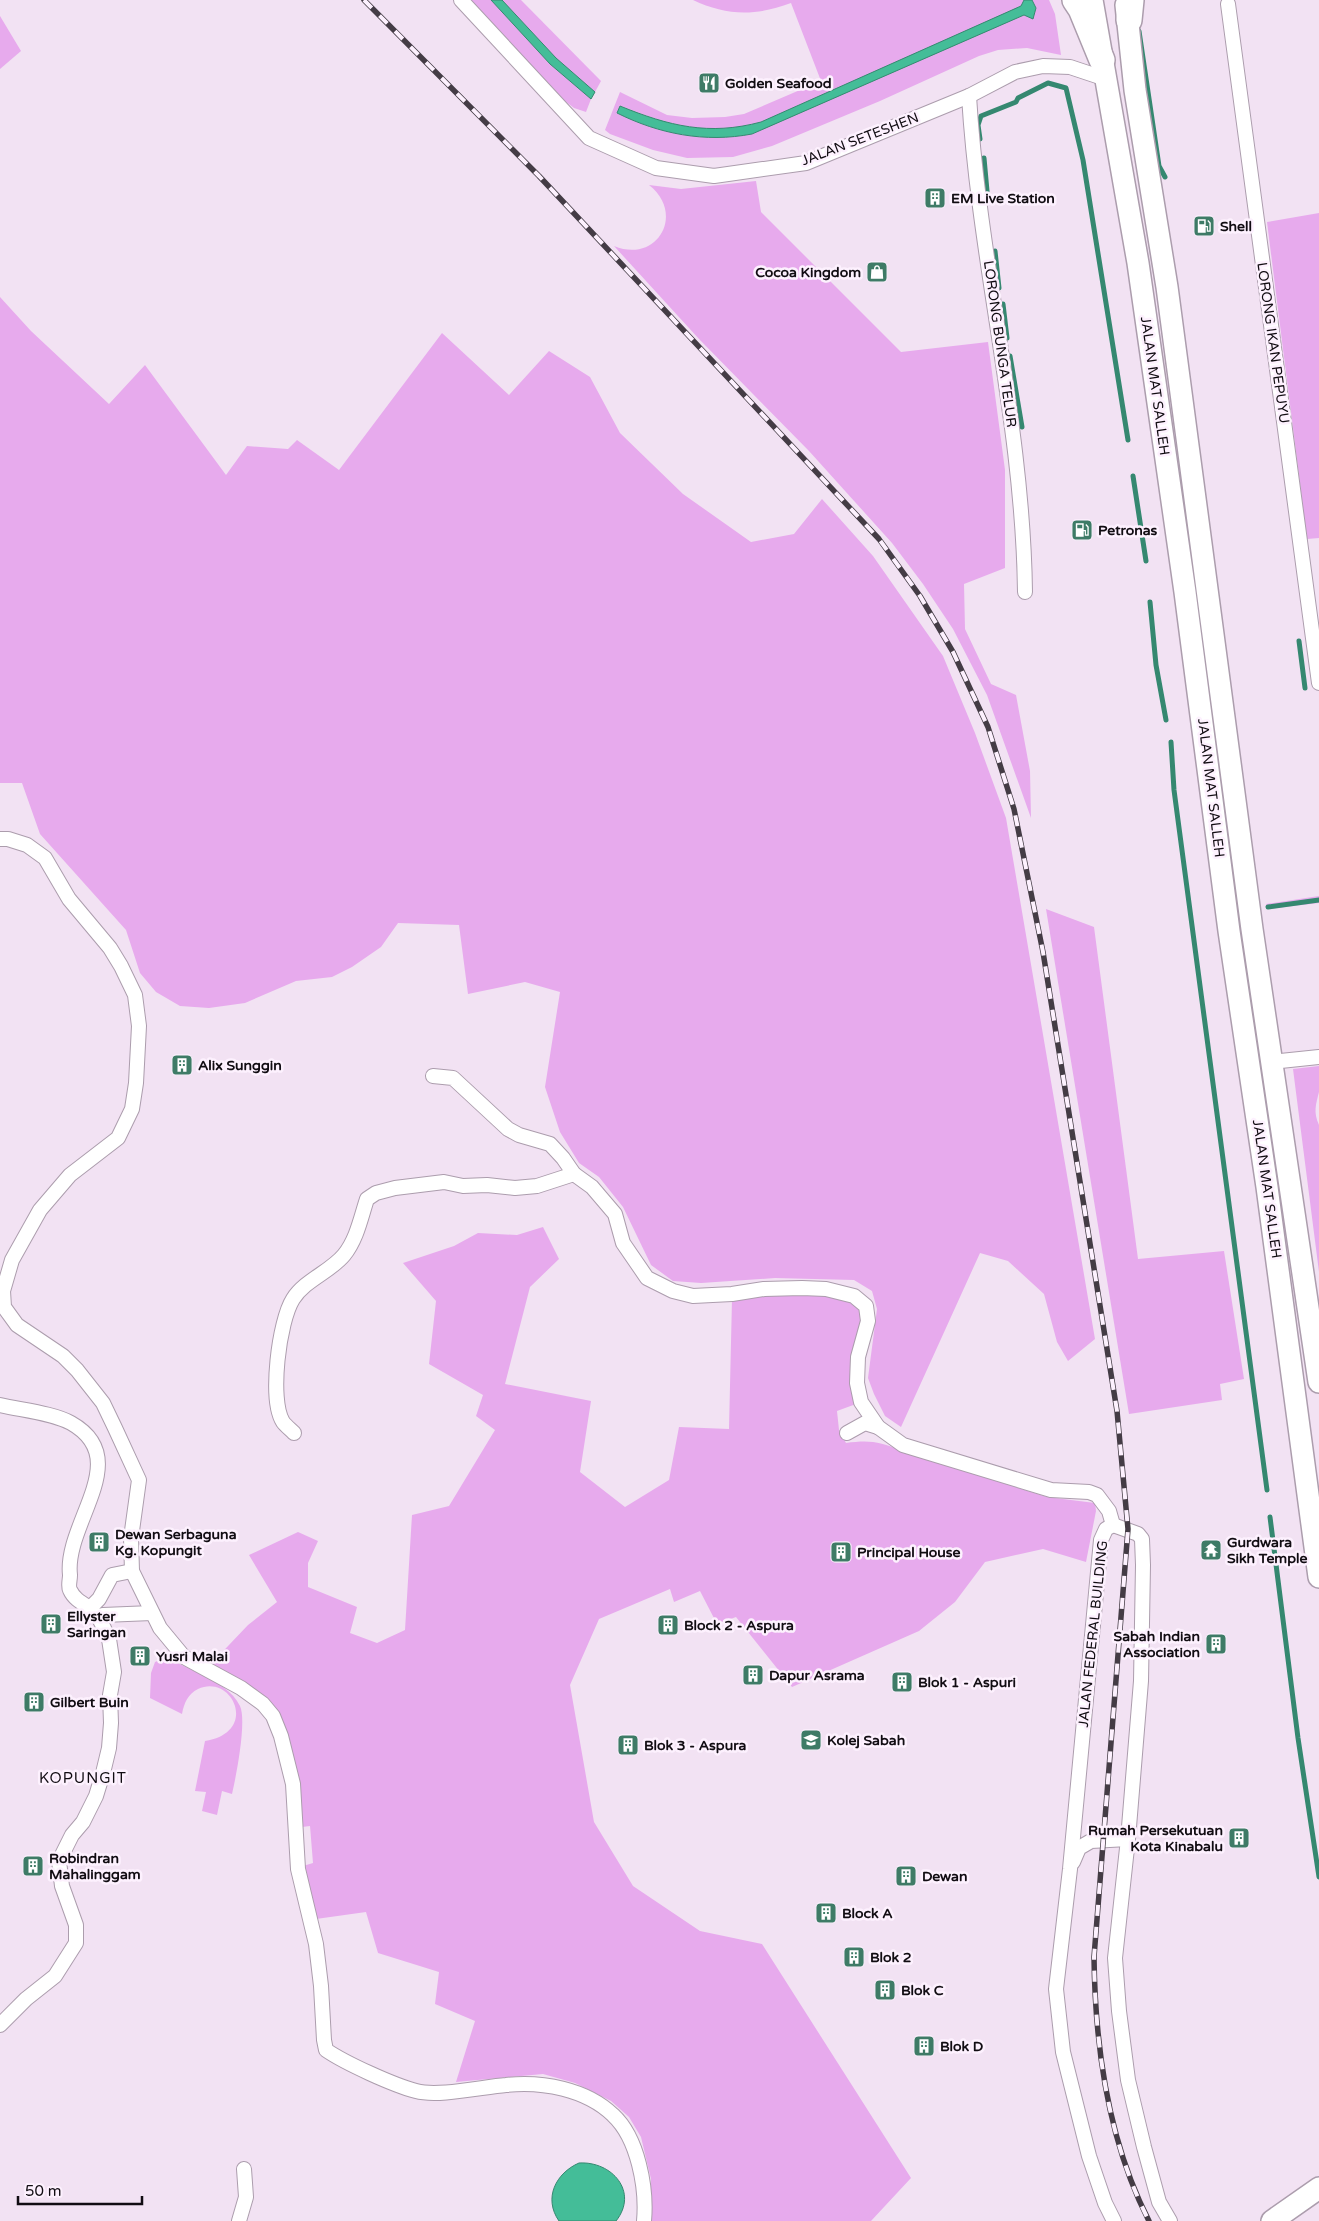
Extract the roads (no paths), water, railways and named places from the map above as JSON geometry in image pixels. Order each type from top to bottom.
[{"type":"highway","points":[[1075,0],[1081,9],[1104,69]]},
{"type":"main road","name":"JALAN MAT SALLEH","points":[[1092,0],[1138,263],[1185,592],[1229,931],[1267,1186],[1319,1577]]},
{"type":"main road","name":"JALAN MAT SALLEH","points":[[1128,7],[1135,90],[1167,287],[1271,1062],[1319,1382]]},
{"type":"main road","points":[[1272,2221],[1319,2188]]},
{"type":"main road","points":[[1278,2221],[1319,2202]]},
{"type":"street","name":"JALAN SETESHEN","points":[[461,0],[589,138],[656,168],[714,176],[806,163],[969,96],[1015,72],[1043,66],[1104,69]]},
{"type":"street","name":"LORONG IKAN PEPUYU","points":[[1228,4],[1319,683]]},
{"type":"street","name":"LORONG BUNGA TELUR","points":[[969,96],[976,177],[1017,457],[1024,538],[1026,592]]},
{"type":"street","points":[[0,839],[8,839],[27,845],[45,858],[69,899],[110,948],[135,995],[138,1026],[136,1083],[132,1109],[118,1138],[70,1175],[40,1210],[12,1260],[3,1290],[4,1307],[7,1314],[17,1325],[63,1356],[77,1370],[103,1403],[139,1480],[131,1538],[132,1571],[160,1628],[184,1658],[241,1688],[263,1704],[273,1716],[293,1784],[298,1869],[316,1944],[326,2050],[340,2058],[417,2091],[453,2091],[528,2084],[554,2086],[596,2103],[613,2115],[626,2130],[639,2164],[644,2187],[644,2221]]},
{"type":"street","points":[[1271,1062],[1319,1057]]},
{"type":"street","points":[[433,1076],[453,1078],[508,1129],[519,1135],[550,1144],[564,1158],[574,1174],[592,1187],[615,1214],[623,1243],[632,1259],[648,1278],[659,1285],[693,1296],[732,1294],[764,1289],[802,1288],[826,1289],[854,1296],[866,1306],[868,1321],[858,1357],[857,1383],[861,1402],[878,1427],[903,1445],[1050,1490],[1089,1492],[1097,1495],[1109,1511],[1113,1524]]},
{"type":"street","points":[[294,1433],[282,1421],[276,1377],[284,1323],[293,1299],[310,1282],[332,1268],[345,1254],[354,1239],[367,1199],[376,1193],[395,1188],[444,1182],[463,1186],[487,1185],[515,1188],[536,1186],[574,1174]]},
{"type":"street","points":[[0,1405],[70,1422],[92,1439],[98,1453],[99,1468],[73,1543],[69,1566],[69,1588],[76,1599],[90,1608],[100,1620],[109,1639],[114,1672],[110,1696],[111,1724],[109,1748],[96,1796],[83,1822],[72,1836],[59,1861],[62,1886],[76,1925],[76,1943],[55,1976],[26,1999],[0,2025]]},
{"type":"street","points":[[847,1433],[865,1424],[878,1427]]},
{"type":"street","name":"JALAN FEDERAL BUILDING","points":[[1114,2221],[1105,2203],[1089,2156],[1062,2043],[1056,1989],[1070,1869],[1100,1540],[1106,1529],[1113,1524],[1138,1534],[1142,1539],[1141,1681],[1128,1839],[1115,1958],[1119,2011],[1130,2090],[1159,2202],[1169,2220]]},
{"type":"street","points":[[90,1608],[99,1598],[112,1575],[132,1571]]},
{"type":"street","points":[[100,1620],[104,1615],[152,1613]]},
{"type":"street","points":[[1070,1869],[1079,1848],[1091,1841],[1128,1839]]},
{"type":"street","points":[[239,2221],[246,2197],[244,2169]]},
{"type":"waterway","points":[[1139,31],[1159,166],[1165,177]]},
{"type":"waterway","points":[[980,139],[978,125],[981,116],[1016,102],[1018,98],[1048,83],[1066,88],[1083,160],[1128,440]]},
{"type":"waterway","points":[[984,158],[987,191]]},
{"type":"waterway","points":[[995,251],[999,288]]},
{"type":"waterway","points":[[1003,304],[1007,338]]},
{"type":"waterway","points":[[1010,356],[1022,427]]},
{"type":"waterway","points":[[1133,476],[1146,561]]},
{"type":"waterway","points":[[1150,602],[1156,665],[1166,720]]},
{"type":"waterway","points":[[1299,641],[1305,688]]},
{"type":"waterway","points":[[1171,742],[1174,790],[1267,1490]]},
{"type":"waterway","points":[[1268,907],[1319,900]]},
{"type":"waterway","points":[[1270,1517],[1298,1738],[1319,1877]]},
{"type":"railway","points":[[364,0],[539,176],[879,539],[920,596],[953,652],[988,727],[1014,809],[1043,952],[1117,1411],[1128,1529],[1094,1957],[1095,1991],[1097,2025],[1106,2092],[1123,2159],[1149,2221]]},
{"type":"place","name":"Golden Seafood","points":[[709,83]]},
{"type":"place","name":"EM Live Station","points":[[935,198]]},
{"type":"place","name":"Shell","points":[[1204,226]]},
{"type":"place","name":"Cocoa Kingdom","points":[[877,272]]},
{"type":"place","name":"Petronas","points":[[1082,530]]},
{"type":"place","name":"Alix Sunggin","points":[[182,1065]]},
{"type":"place","name":"Dewan Serbaguna Kg. Kopungit","points":[[99,1542]]},
{"type":"place","name":"Gurdwara Sikh Temple","points":[[1211,1550]]},
{"type":"place","name":"Principal House","points":[[841,1552]]},
{"type":"place","name":"Ellyster Saringan","points":[[51,1624]]},
{"type":"place","name":"Block 2 - Aspura","points":[[668,1625]]},
{"type":"place","name":"Sabah Indian Association","points":[[1216,1644]]},
{"type":"place","name":"Yusri Malai","points":[[140,1656]]},
{"type":"place","name":"Dapur Asrama","points":[[753,1675]]},
{"type":"place","name":"Blok 1 - Aspuri","points":[[902,1682]]},
{"type":"place","name":"Gilbert Buin","points":[[34,1702]]},
{"type":"place","name":"Kolej Sabah","points":[[811,1740]]},
{"type":"place","name":"Blok 3 - Aspura","points":[[628,1745]]},
{"type":"place","name":"Rumah Persekutuan Kota Kinabalu","points":[[1239,1838]]},
{"type":"place","name":"Robindran Mahalinggam","points":[[33,1866]]},
{"type":"place","name":"Dewan","points":[[906,1876]]},
{"type":"place","name":"Block A","points":[[826,1913]]},
{"type":"place","name":"Blok 2","points":[[854,1957]]},
{"type":"place","name":"Blok C","points":[[885,1990]]},
{"type":"place","name":"Blok D","points":[[924,2046]]},
{"type":"district","name":"KOPUNGIT","points":[[83,1778]]}]
